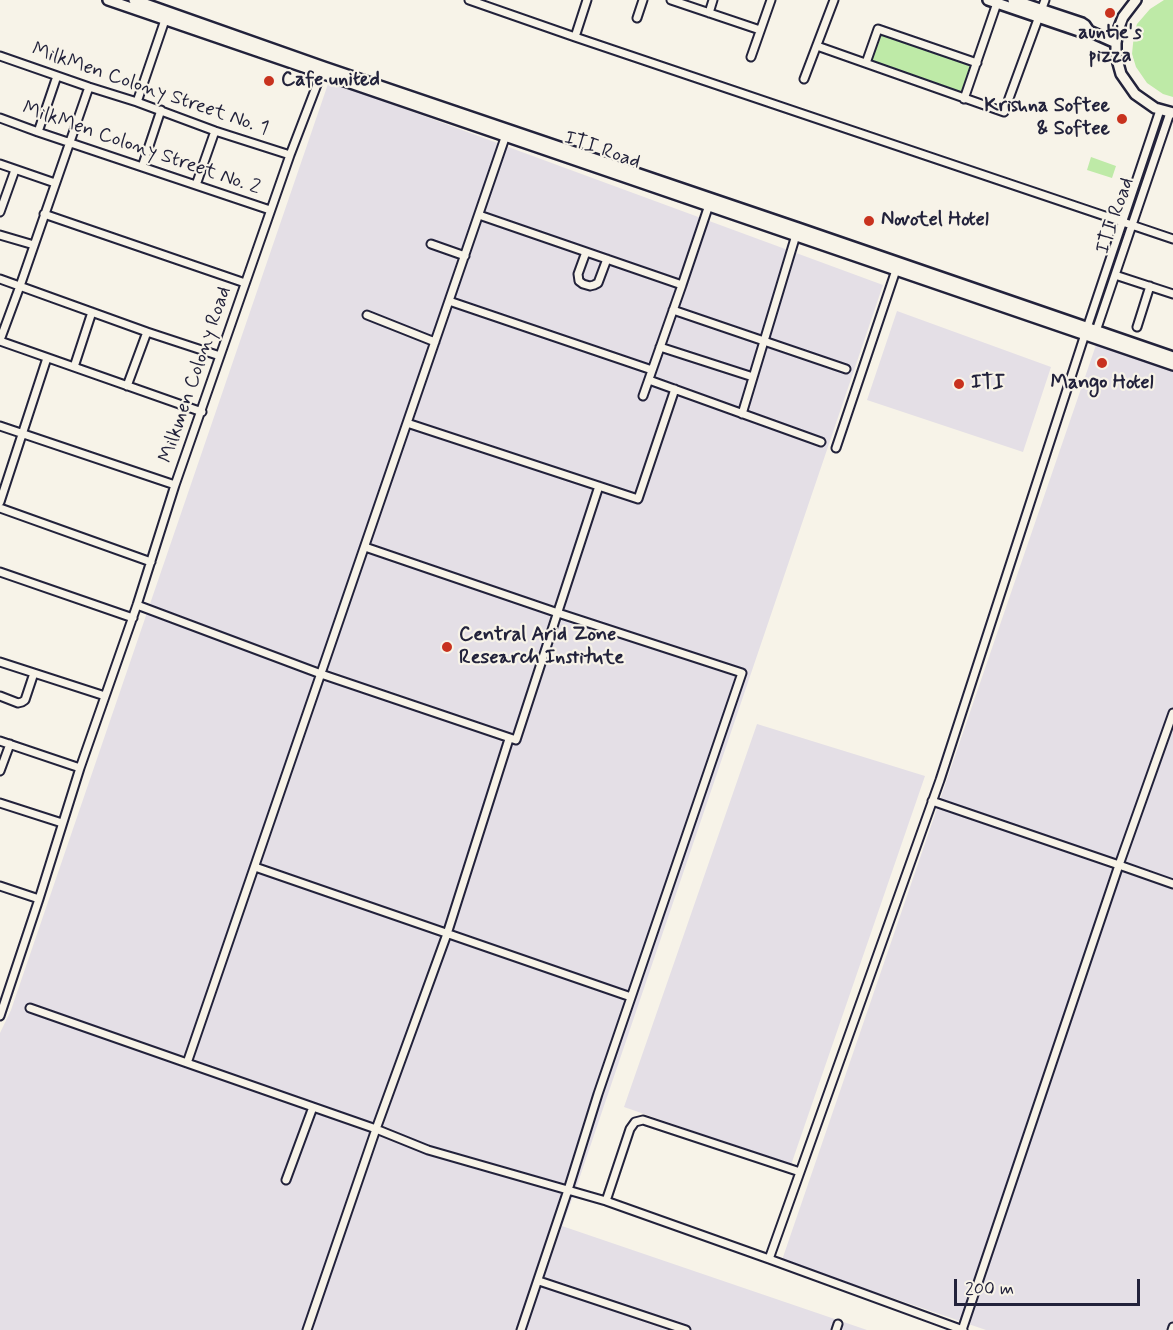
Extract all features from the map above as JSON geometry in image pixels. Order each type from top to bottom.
[{"type":"street","name":"ITI Road","points":[[108,0],[166,16],[1089,331]]},
{"type":"street","name":"ITI Road","points":[[134,0],[166,16]]},
{"type":"street","points":[[469,0],[1173,239]]},
{"type":"street","points":[[575,37],[587,0]]},
{"type":"street","points":[[637,18],[643,0]]},
{"type":"street","points":[[671,0],[760,30]]},
{"type":"street","points":[[709,13],[713,0]]},
{"type":"street","points":[[751,57],[771,0]]},
{"type":"street","points":[[804,79],[834,0]]},
{"type":"street","points":[[1013,0],[1085,25],[1089,31],[1116,43]]},
{"type":"street","points":[[1136,0],[1123,17],[1118,30],[1116,56],[1121,74],[1135,94],[1160,110],[1172,113]]},
{"type":"street","points":[[964,99],[977,63],[992,2],[1042,9]]},
{"type":"street","points":[[817,46],[1004,112],[1042,9]]},
{"type":"street","points":[[137,102],[166,16]]},
{"type":"street","points":[[866,63],[878,29],[977,63]]},
{"type":"street","name":"MilkMen Colony Street No. 1","points":[[0,56],[290,155]]},
{"type":"street","name":"Milkmen Colony Road","points":[[80,768],[133,618],[175,485],[270,210],[323,70]]},
{"type":"street","points":[[38,132],[57,76]]},
{"type":"street","points":[[89,87],[0,340],[202,412]]},
{"type":"street","points":[[142,167],[161,110]]},
{"type":"street","name":"ITI Road","points":[[1089,331],[1122,222],[1160,110]]},
{"type":"street","name":"ITI Road","points":[[1089,331],[1115,275],[1172,113]]},
{"type":"street","name":"MilkMen Colony Street No. 2","points":[[0,118],[270,210]]},
{"type":"street","points":[[196,185],[215,130]]},
{"type":"street","points":[[187,1063],[507,133]]},
{"type":"street","points":[[0,164],[55,183]]},
{"type":"street","points":[[0,212],[15,170]]},
{"type":"street","name":"ITI Road","points":[[710,202],[896,270],[1173,357]]},
{"type":"street","points":[[643,396],[710,202]]},
{"type":"street","points":[[44,214],[245,284]]},
{"type":"street","points":[[478,215],[682,285]]},
{"type":"street","points":[[0,235],[34,245]]},
{"type":"street","points":[[742,414],[796,235]]},
{"type":"street","points":[[431,244],[465,256]]},
{"type":"street","points":[[586,252],[578,274],[579,282],[583,284],[590,286],[598,283],[607,259]]},
{"type":"street","points":[[836,448],[896,270]]},
{"type":"street","points":[[1115,275],[1173,294]]},
{"type":"street","points":[[0,279],[220,356]]},
{"type":"street","points":[[1137,327],[1150,286]]},
{"type":"street","points":[[449,302],[652,370]]},
{"type":"street","points":[[673,310],[846,369]]},
{"type":"street","points":[[74,367],[92,312]]},
{"type":"street","points":[[367,315],[435,342]]},
{"type":"street","points":[[769,1259],[932,801],[1089,331],[1173,365]]},
{"type":"street","points":[[127,386],[147,332]]},
{"type":"street","points":[[660,347],[753,377]]},
{"type":"street","points":[[0,502],[47,358]]},
{"type":"street","points":[[649,380],[821,442]]},
{"type":"street","points":[[407,423],[638,499],[675,389]]},
{"type":"street","points":[[0,426],[175,485]]},
{"type":"street","points":[[137,605],[321,674],[516,741],[599,486]]},
{"type":"street","points":[[0,508],[151,562]]},
{"type":"street","points":[[365,547],[742,673],[598,1094],[539,1281],[521,1330]]},
{"type":"street","points":[[0,572],[133,618]]},
{"type":"street","points":[[0,662],[105,696]]},
{"type":"street","points":[[0,696],[18,703],[25,700],[34,673]]},
{"type":"street","points":[[30,1008],[376,1129],[428,1150],[606,1201],[963,1330],[1119,865],[1173,712]]},
{"type":"street","points":[[307,1330],[376,1129],[447,934],[509,739]]},
{"type":"street","points":[[0,741],[80,768],[0,1016]]},
{"type":"street","points":[[0,771],[10,744]]},
{"type":"street","points":[[932,801],[1173,884]]},
{"type":"street","points":[[0,802],[62,823]]},
{"type":"street","points":[[255,867],[631,997]]},
{"type":"street","points":[[0,886],[39,899]]},
{"type":"street","points":[[286,1180],[313,1107]]},
{"type":"street","points":[[606,1201],[630,1129],[635,1122],[643,1120],[800,1172]]},
{"type":"street","points":[[539,1281],[686,1330]]},
{"type":"shaded area","name":"Central Arid Zone Research Institute","points":[[329,81],[883,285],[562,1226],[867,1330],[0,1330],[0,1033],[11,1010]]},
{"type":"shaded area","name":"ITI","points":[[897,311],[1051,367],[1023,452],[867,400]]},
{"type":"shaded area","points":[[1096,345],[1173,371],[1173,1330],[986,1330],[782,1260]]},
{"type":"shaded area","points":[[757,724],[925,776],[791,1165],[624,1107]]},
{"type":"green space","points":[[1164,0],[1173,0],[1173,97],[1163,94],[1147,83],[1136,67],[1132,54],[1137,24],[1150,9]]},
{"type":"green space","points":[[878,32],[974,65],[963,94],[868,62]]},
{"type":"green space","points":[[1091,157],[1116,166],[1112,178],[1087,170]]},
{"type":"place","name":"auntie's pizza","points":[[1110,13]]},
{"type":"place","name":"Cafe united","points":[[269,81]]},
{"type":"place","name":"Krishna Softee & Softee","points":[[1122,119]]},
{"type":"place","name":"Novotel Hotel","points":[[869,221]]},
{"type":"place","name":"Mango Hotel","points":[[1102,363]]},
{"type":"place","name":"ITI","points":[[959,384]]},
{"type":"place","name":"Central Arid Zone Research Institute","points":[[447,647]]}]
